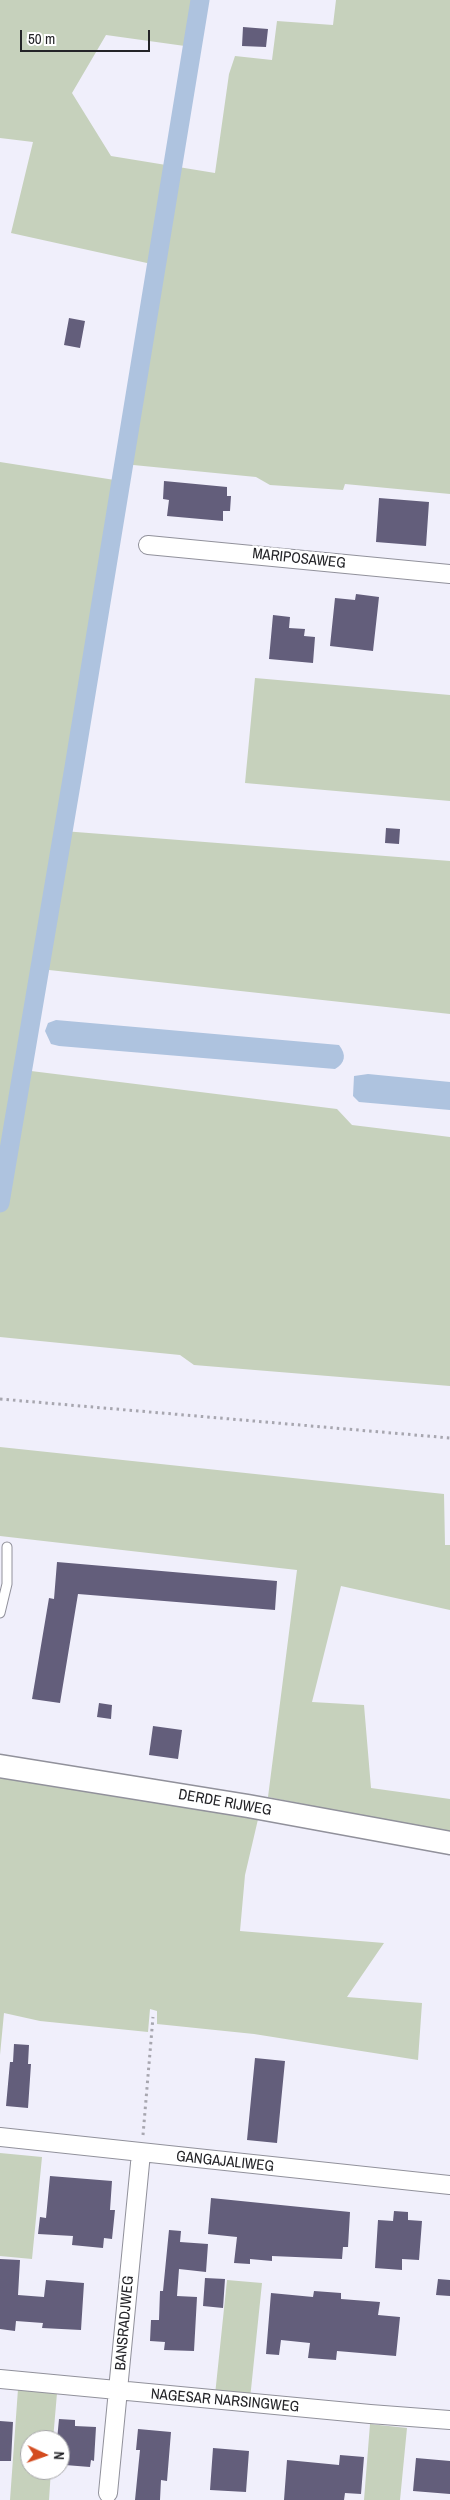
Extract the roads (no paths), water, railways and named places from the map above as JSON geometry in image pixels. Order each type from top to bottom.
[{"type":"street","name":"MARIPOSAWEG","points":[[148,545],[450,574]]},
{"type":"street","name":"DERDE RIJWEG","points":[[0,1766],[248,1806],[450,1843]]},
{"type":"street","name":"GANGAJALIWEG","points":[[0,2137],[450,2185]]},
{"type":"street","name":"BANSRADJWEG","points":[[108,2493],[141,2153]]},
{"type":"street","name":"NAGESAR NARSINGWEG","points":[[0,2379],[450,2420]]},
{"type":"lane","points":[[0,1613],[7,1584],[7,1548]]},
{"type":"water","points":[[56,1020],[339,1045],[344,1058],[335,1069],[59,1046],[51,1044],[45,1031],[48,1023]]},
{"type":"water","points":[[368,1074],[450,1082],[450,1110],[359,1102],[353,1096],[354,1076]]},
{"type":"waterway","points":[[0,1203],[200,0]]}]
